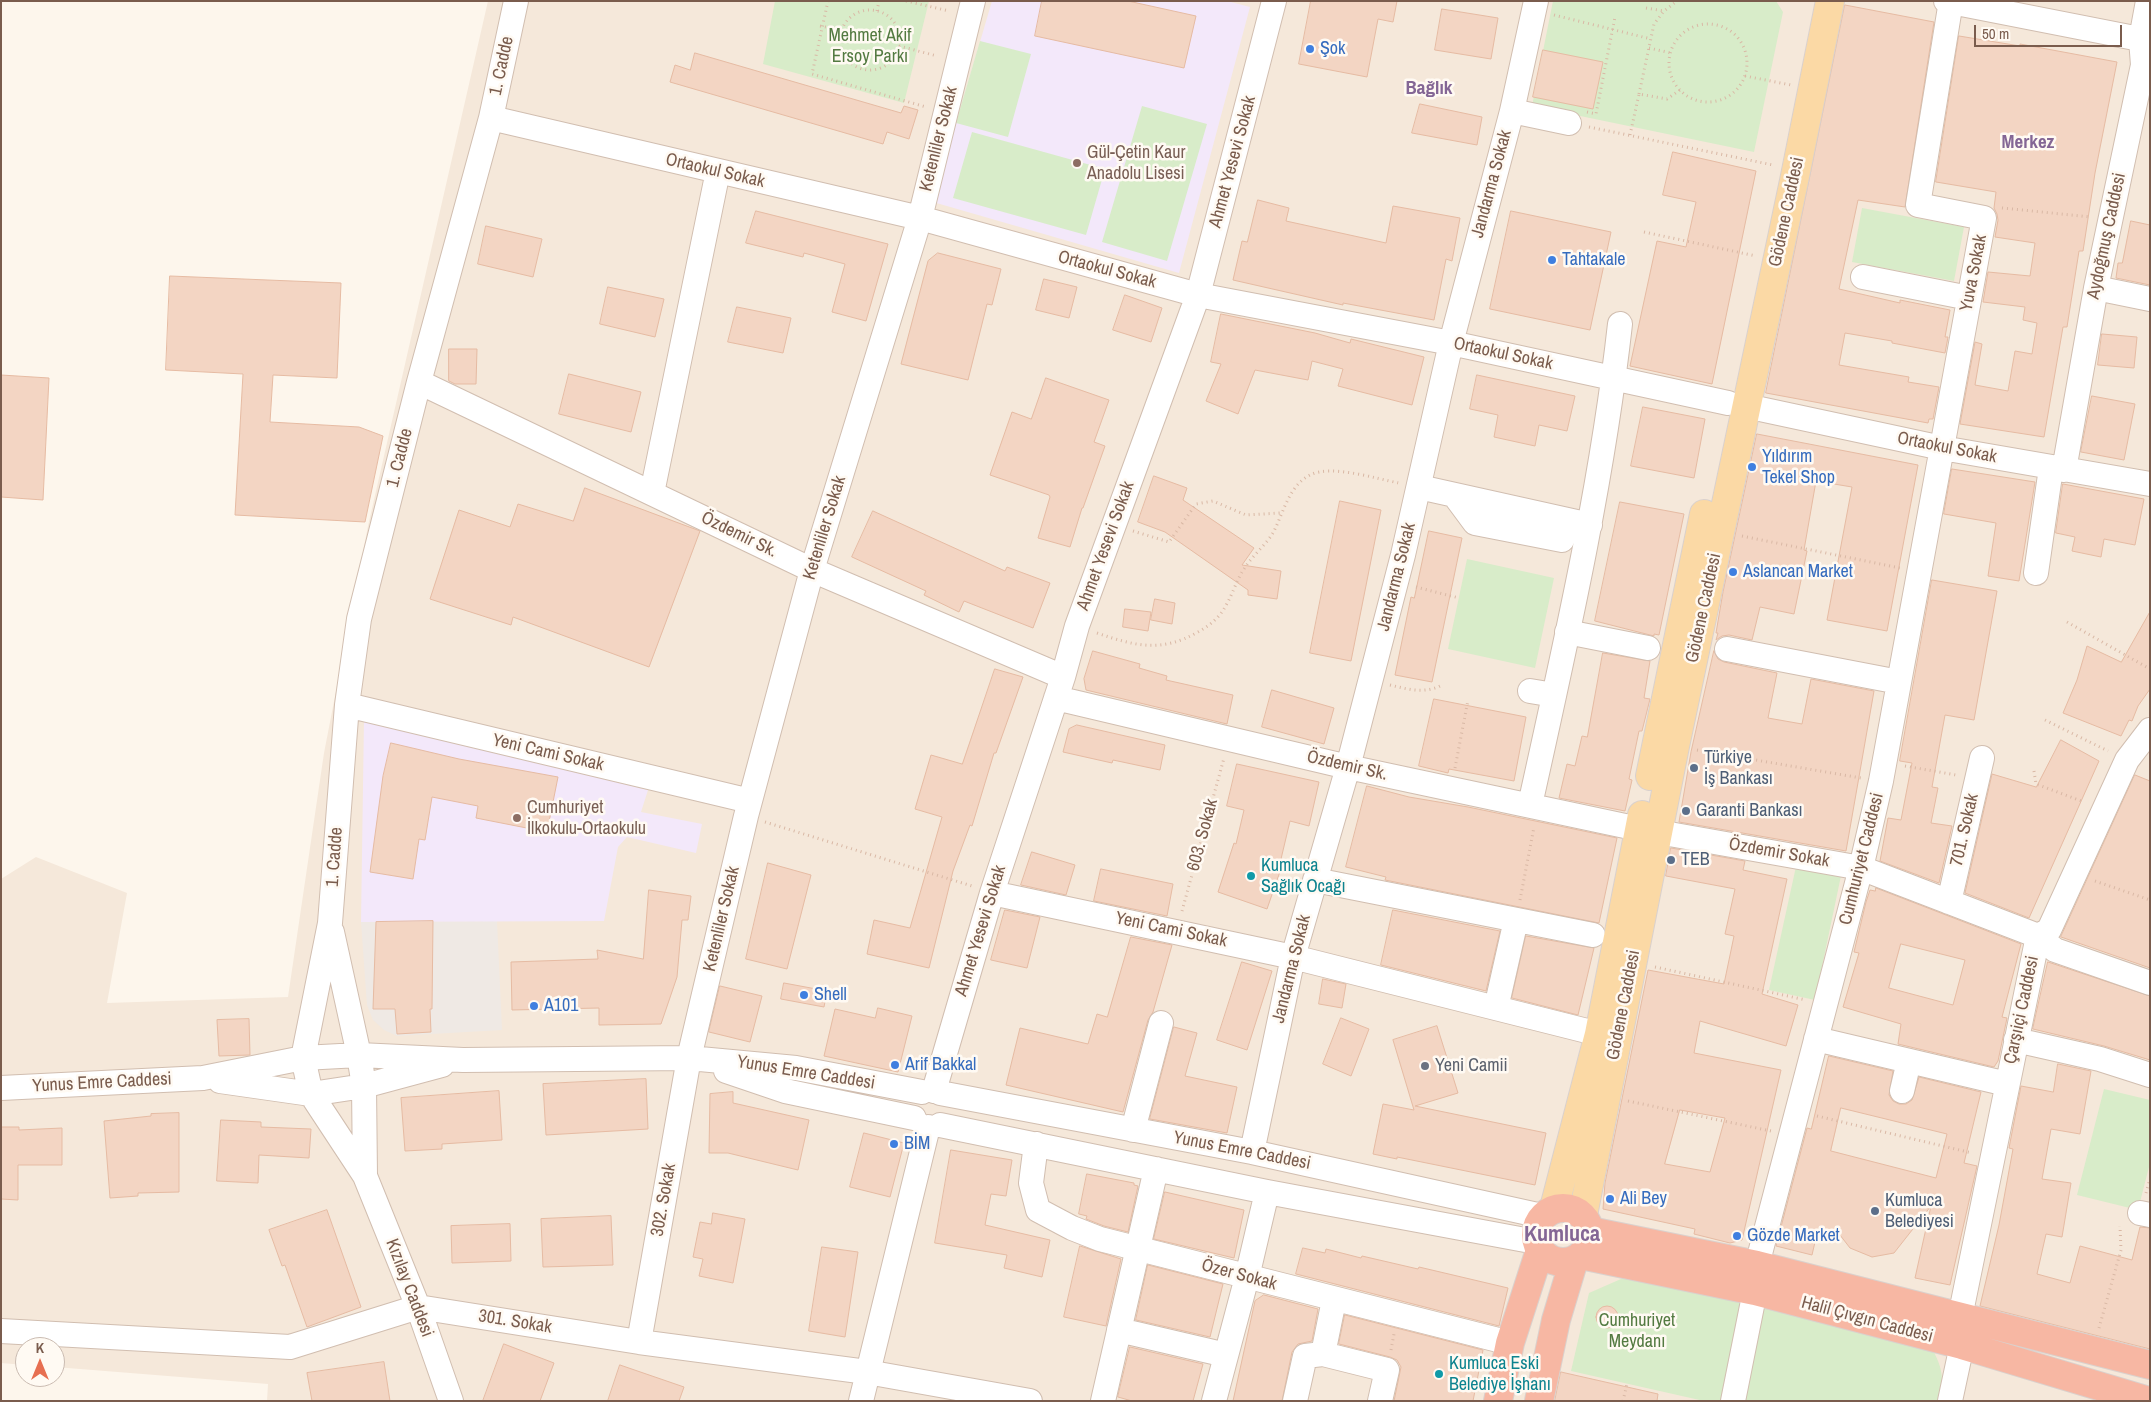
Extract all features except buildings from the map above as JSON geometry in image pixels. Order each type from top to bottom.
[{"type":"highway","points":[[1498,1401],[1510,1343],[1538,1246],[1537,1224],[1548,1212],[1569,1208],[1582,1240],[1556,1320],[1539,1401]]},
{"type":"highway","points":[[1538,1246],[1555,1261],[1564,1262],[1582,1240]]},
{"type":"highway","name":"Halil Çıvgın Caddesi","points":[[1582,1240],[1757,1264],[2150,1365]]},
{"type":"highway","name":"Halil Çıvgın Caddesi","points":[[1582,1240],[1755,1291],[1962,1345],[2149,1401]]},
{"type":"main road","name":"Gödene Caddesi","points":[[1548,1212],[1599,1034],[1649,830],[1675,746],[1720,531],[1759,257],[1779,167],[1811,1]]},
{"type":"main road","name":"Gödene Caddesi","points":[[1582,1240],[1606,1096],[1633,962],[1649,830],[1674,653],[1795,176],[1830,1]]},
{"type":"street","name":"1. Cadde","points":[[303,1058],[330,923],[346,705],[359,619],[419,382],[491,118],[516,1]]},
{"type":"street","name":"Ahmet Yesevi Sokak","points":[[932,1092],[992,893],[1060,687],[1077,626],[1198,295],[1274,1]]},
{"type":"street","name":"Aydoğmuş Caddesi","points":[[2058,469],[2143,65],[2148,1]]},
{"type":"street","points":[[1949,2],[2145,40]]},
{"type":"street","name":"Yuva Sokak","points":[[1942,448],[1984,218],[1918,205],[1949,2]]},
{"type":"street","name":"Jandarma Sokak","points":[[1252,1152],[1293,957],[1348,767],[1396,582],[1451,343],[1512,111],[1535,6]]},
{"type":"street","name":"Ketenliler Sokak","points":[[689,1058],[748,808],[812,570],[920,218],[972,8]]},
{"type":"street","points":[[1512,111],[1569,122]]},
{"type":"street","name":"Ortaokul Sokak","points":[[491,118],[920,218],[1198,295],[1451,343],[1942,448],[2150,484]]},
{"type":"street","points":[[652,493],[718,171]]},
{"type":"street","points":[[1863,276],[1969,298]]},
{"type":"street","points":[[2096,288],[2150,299]]},
{"type":"street","points":[[1534,806],[1554,696],[1590,525],[1614,377],[1620,324]]},
{"type":"street","name":"Özdemir Sk.","points":[[419,382],[1060,687],[1230,738],[1348,767],[1649,830]]},
{"type":"street","name":"Cumhuriyet Caddesi","points":[[1757,1264],[1861,868],[1883,772],[1942,448]]},
{"type":"street","points":[[2036,573],[2058,469]]},
{"type":"street","points":[[1419,487],[1590,525]]},
{"type":"street","points":[[1567,632],[1648,648]]},
{"type":"street","points":[[1727,649],[1899,682]]},
{"type":"street","points":[[1530,691],[1554,696]]},
{"type":"street","name":"Yeni Cami Sokak","points":[[346,705],[748,808]]},
{"type":"street","name":"Çarşıiçi Caddesi","points":[[1960,1316],[2038,936],[2049,930],[2105,810],[2126,760],[2150,730]]},
{"type":"street","name":"701. Sokak","points":[[1948,902],[1980,768]]},
{"type":"street","name":"Özdemir Sokak","points":[[1649,830],[1861,868],[2038,936],[2055,950],[2150,983]]},
{"type":"street","points":[[1315,880],[1593,935]]},
{"type":"street","name":"Yeni Cami Sokak","points":[[992,893],[1293,957],[1599,1034]]},
{"type":"street","points":[[1496,1008],[1516,920]]},
{"type":"street","name":"1. Cadde","points":[[330,923],[364,1086]]},
{"type":"street","points":[[1133,1130],[1161,1022]]},
{"type":"street","points":[[1816,1039],[2007,1084]]},
{"type":"street","points":[[2016,1040],[2100,1059],[2150,1075]]},
{"type":"street","name":"Yunus Emre Caddesi","points":[[1,1088],[203,1078],[303,1058],[359,1055],[463,1060],[689,1058],[796,1068],[932,1092],[1252,1152],[1548,1212]]},
{"type":"street","points":[[303,1058],[311,1094]]},
{"type":"street","name":"Yunus Emre Caddesi","points":[[689,1058],[784,1091],[927,1123],[1538,1246]]},
{"type":"street","name":"302. Sokak","points":[[639,1342],[689,1058]]},
{"type":"street","name":"Yunus Emre Caddesi","points":[[203,1078],[311,1094],[364,1086],[463,1060]]},
{"type":"street","points":[[1902,1091],[1909,1061]]},
{"type":"street","name":"Kızılay Caddesi","points":[[364,1086],[364,1176]]},
{"type":"street","points":[[932,1092],[948,1103],[949,1109],[945,1121],[927,1123],[912,1106],[913,1100],[932,1092]]},
{"type":"street","name":"Kızılay Caddesi","points":[[311,1094],[364,1176],[418,1307],[451,1401]]},
{"type":"street","points":[[862,1401],[867,1372],[927,1123]]},
{"type":"street","name":"Özer Sokak","points":[[1036,1144],[1031,1183],[1038,1210],[1072,1228],[1100,1239],[1334,1300],[1510,1343]]},
{"type":"street","points":[[1103,1401],[1156,1169]]},
{"type":"street","points":[[1214,1401],[1247,1277],[1267,1192]]},
{"type":"street","points":[[1733,1401],[1755,1291]]},
{"type":"street","points":[[1323,1354],[1334,1300]]},
{"type":"street","name":"301. Sokak","points":[[1,1331],[290,1347],[418,1307],[639,1342],[867,1372],[1030,1401]]},
{"type":"street","points":[[1119,1330],[1226,1355]]},
{"type":"street","points":[[1950,1401],[1962,1345]]},
{"type":"street","points":[[1295,1401],[1304,1356],[1323,1354],[1386,1370],[1380,1401]]},
{"type":"path","points":[[828,1],[812,74],[946,113]]},
{"type":"path","points":[[877,11],[879,1]]},
{"type":"path","points":[[906,1],[972,8]]},
{"type":"path","points":[[1630,135],[1654,24],[1664,11],[1677,1]]},
{"type":"path","points":[[1535,6],[1613,31],[1651,40]]},
{"type":"path","points":[[1646,8],[1664,11]]},
{"type":"path","points":[[877,11],[888,16],[895,24],[899,33],[899,46],[892,61],[884,67],[865,70],[856,67],[848,61],[842,52],[840,43],[842,30],[850,17],[859,12],[877,11]]},
{"type":"path","points":[[1615,17],[1596,114],[1572,109],[1569,122],[1779,167]]},
{"type":"path","points":[[1713,24],[1725,28],[1736,36],[1744,46],[1747,59],[1745,76],[1732,94],[1721,100],[1709,102],[1696,100],[1680,90],[1671,74],[1669,62],[1671,53],[1678,39],[1687,30],[1699,25],[1713,24]]},
{"type":"path","points":[[821,26],[842,30]]},
{"type":"path","points":[[899,46],[959,62]]},
{"type":"path","points":[[1649,48],[1671,53]]},
{"type":"path","points":[[1745,76],[1795,85]]},
{"type":"path","points":[[1639,94],[1667,99],[1680,90]]},
{"type":"path","points":[[1984,218],[1987,206],[2110,219]]},
{"type":"path","points":[[1644,232],[1759,257]]},
{"type":"path","points":[[1077,626],[1139,646],[1162,646],[1178,642],[1210,625],[1225,608],[1246,565],[1254,558],[1274,531],[1280,513],[1294,488],[1310,475],[1326,470],[1419,487]]},
{"type":"path","points":[[1113,525],[1169,542],[1196,504],[1213,501],[1246,515],[1280,513]]},
{"type":"path","points":[[1720,531],[1920,572]]},
{"type":"path","points":[[1396,582],[1459,598]]},
{"type":"path","points":[[2067,622],[2150,669]]},
{"type":"path","points":[[1371,680],[1412,691],[1431,691],[1440,686]]},
{"type":"path","points":[[1450,788],[1468,700]]},
{"type":"path","points":[[2045,720],[2126,760]]},
{"type":"path","name":"603. Sokak","points":[[1177,931],[1230,738]]},
{"type":"path","points":[[1675,746],[1883,772],[1980,768]]},
{"type":"path","points":[[2034,771],[2036,784],[2105,810]]},
{"type":"path","points":[[1516,920],[1534,806]]},
{"type":"path","points":[[748,808],[992,893]]},
{"type":"path","points":[[2075,874],[2150,900]]},
{"type":"path","points":[[1633,962],[1825,1004]]},
{"type":"path","points":[[1606,1096],[1791,1135]]},
{"type":"path","points":[[1797,1111],[1992,1158]]},
{"type":"path","points":[[2092,1350],[2121,1250],[2120,1226]]},
{"type":"path","points":[[1386,1370],[1398,1315]]},
{"type":"path","points":[[1623,1401],[1627,1384]]},
{"type":"shaded area","points":[[488,1],[2150,1],[2150,1401],[267,1401],[268,1384],[65,1368],[65,1337],[15,1337],[15,1364],[1,1363],[1,879],[36,857],[127,893],[107,1003],[288,997],[324,753],[368,526]]},
{"type":"shaded area","name":"Gül-Çetin Kaur Anadolu Lisesi","points":[[992,1],[1227,1],[1250,7],[1179,273],[933,202]]},
{"type":"shaded area","name":"Cumhuriyet İlkokulu-Ortaokulu","points":[[364,719],[648,790],[641,812],[702,824],[696,853],[627,837],[618,847],[604,921],[361,922]]},
{"type":"shaded area","points":[[497,921],[502,1030],[397,1036],[384,1030],[373,1020],[367,1005],[361,922]]},
{"type":"green space","name":"Mehmet Akif Ersoy Parkı","points":[[775,1],[929,1],[904,103],[763,64]]},
{"type":"green space","points":[[1553,1],[1776,1],[1783,12],[1754,152],[1532,106]]},
{"type":"green space","points":[[980,41],[1031,54],[1008,137],[956,123]]},
{"type":"green space","points":[[1142,106],[1207,124],[1167,261],[1102,242]]},
{"type":"green space","points":[[972,132],[1105,169],[1086,235],[953,198]]},
{"type":"green space","points":[[1862,208],[1964,227],[1954,281],[1852,262]]},
{"type":"green space","points":[[1467,559],[1554,578],[1535,668],[1448,649]]},
{"type":"green space","points":[[1797,862],[1842,871],[1815,1000],[1769,990]]},
{"type":"green space","points":[[2104,1089],[2150,1100],[2150,1163],[2138,1210],[2077,1195]]},
{"type":"green space","name":"Cumhuriyet Meydanı","points":[[1630,1275],[1930,1345],[1940,1366],[1942,1378],[1939,1401],[1704,1401],[1571,1371],[1589,1293]]},
{"type":"place","name":"Şok","points":[[1310,49]]},
{"type":"place","name":"Gül-Çetin Kaur Anadolu Lisesi","points":[[1077,163]]},
{"type":"place","name":"Tahtakale","points":[[1552,260]]},
{"type":"place","name":"Yıldırım Tekel Shop","points":[[1752,467]]},
{"type":"place","name":"Aslancan Market","points":[[1733,572]]},
{"type":"place","name":"Türkiye İş Bankası","points":[[1694,768]]},
{"type":"place","name":"Garanti Bankası","points":[[1686,811]]},
{"type":"place","name":"Cumhuriyet İlkokulu-Ortaokulu","points":[[517,818]]},
{"type":"place","name":"TEB","points":[[1671,860]]},
{"type":"place","name":"Kumluca Sağlık Ocağı","points":[[1251,876]]},
{"type":"place","name":"Shell","points":[[804,995]]},
{"type":"place","name":"A101","points":[[534,1006]]},
{"type":"place","name":"Arif Bakkal","points":[[895,1065]]},
{"type":"place","name":"Yeni Camii","points":[[1425,1066]]},
{"type":"place","name":"BİM","points":[[894,1144]]},
{"type":"place","name":"Ali Bey","points":[[1610,1199]]},
{"type":"place","name":"Kumluca Belediyesi","points":[[1875,1211]]},
{"type":"place","name":"Gözde Market","points":[[1737,1236]]},
{"type":"place","name":"Kumluca Eski Belediye İşhanı","points":[[1439,1374]]},
{"type":"district","name":"Bağlık","points":[[1429,89]]},
{"type":"district","name":"Merkez","points":[[2028,143]]},
{"type":"district","name":"Kumluca","points":[[1562,1235]]}]
